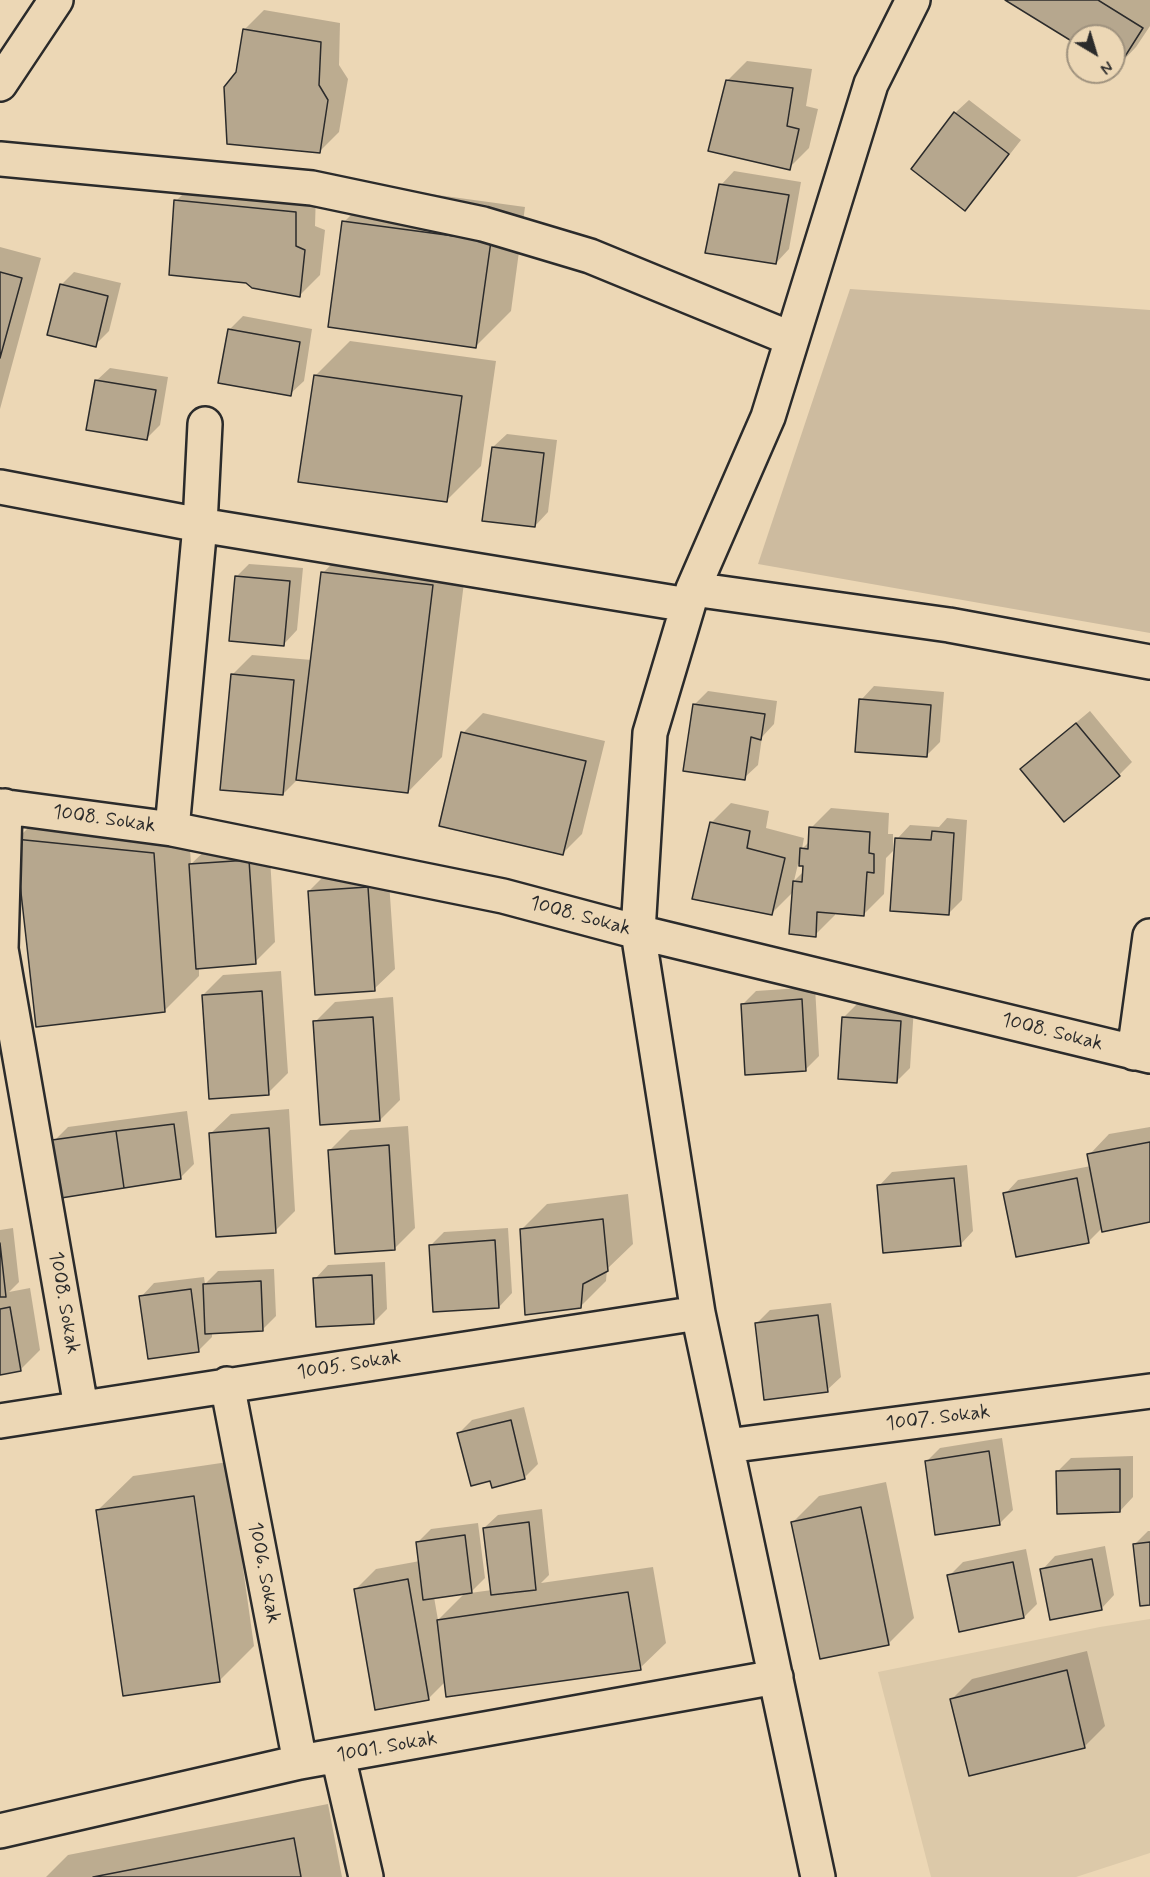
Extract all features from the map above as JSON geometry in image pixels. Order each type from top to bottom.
[{"type":"street","points":[[0,84],[56,0]]},
{"type":"street","points":[[818,1877],[698,1313],[638,932],[650,733],[691,597],[768,417],[871,84],[913,0]]},
{"type":"street","points":[[0,159],[312,188],[483,224],[590,256],[792,339]]},
{"type":"street","points":[[172,829],[200,525],[206,424]]},
{"type":"street","points":[[0,487],[200,525],[691,597],[949,625],[1150,662]]},
{"type":"street","name":"1008. Sokak","points":[[81,1407],[1,948],[2,806],[172,829],[503,896],[638,932],[1142,1055]]},
{"type":"street","points":[[1142,1055],[1150,936]]},
{"type":"street","name":"1005. Sokak","points":[[0,1420],[698,1313]]},
{"type":"street","name":"1006. Sokak","points":[[227,1384],[300,1762]]},
{"type":"street","name":"1007. Sokak","points":[[727,1446],[1150,1391]]},
{"type":"street","name":"1001. Sokak","points":[[0,1831],[300,1762],[776,1677]]},
{"type":"street","points":[[338,1756],[366,1877]]},
{"type":"shaded area","points":[[850,289],[1150,310],[1150,633],[758,564]]},
{"type":"shaded area","points":[[1150,1619],[1150,1853],[1076,1877],[931,1877],[878,1672]]},
{"type":"building","points":[[1005,0],[1098,0],[1143,28],[1126,55],[1126,24],[1066,24],[1066,38]]},
{"type":"building","points":[[243,29],[321,42],[319,85],[328,100],[320,153],[227,144],[224,87],[236,72]]},
{"type":"building","points":[[726,80],[793,88],[787,126],[799,129],[790,170],[708,151]]},
{"type":"building","points":[[954,112],[1009,154],[965,211],[911,169]]},
{"type":"building","points":[[719,184],[789,195],[776,264],[705,253]]},
{"type":"building","points":[[174,200],[296,212],[296,246],[305,250],[300,297],[252,288],[246,283],[169,275]]},
{"type":"building","points":[[342,221],[491,241],[476,348],[328,327]]},
{"type":"building","points":[[0,272],[22,278],[0,358]]},
{"type":"building","points":[[60,284],[108,296],[96,347],[47,335]]},
{"type":"building","points":[[228,329],[300,342],[291,396],[218,383]]},
{"type":"building","points":[[314,375],[462,396],[447,502],[298,482]]},
{"type":"building","points":[[95,380],[156,390],[147,440],[86,430]]},
{"type":"building","points":[[492,447],[544,453],[535,527],[482,521]]},
{"type":"building","points":[[321,572],[433,585],[408,793],[296,780]]},
{"type":"building","points":[[235,576],[290,581],[284,646],[229,641]]},
{"type":"building","points":[[231,674],[294,680],[283,795],[220,790]]},
{"type":"building","points":[[859,699],[931,705],[927,757],[855,752]]},
{"type":"building","points":[[693,704],[765,714],[761,740],[751,737],[745,780],[683,771]]},
{"type":"building","points":[[1076,723],[1120,776],[1064,822],[1020,769]]},
{"type":"building","points":[[461,732],[586,761],[563,855],[439,826]]},
{"type":"building","points":[[710,822],[750,831],[747,848],[785,858],[772,915],[692,899]]},
{"type":"building","points":[[809,827],[870,832],[869,853],[874,854],[874,873],[867,872],[864,916],[817,912],[816,937],[789,934],[793,881],[802,882],[803,866],[799,866],[800,848],[808,849]]},
{"type":"building","points":[[932,831],[954,833],[949,915],[890,911],[895,838],[931,840]]},
{"type":"building","points":[[15,839],[154,853],[165,1012],[36,1027]]},
{"type":"building","points":[[249,860],[256,964],[196,969],[189,864]]},
{"type":"building","points":[[368,887],[375,991],[315,995],[308,891]]},
{"type":"building","points":[[262,991],[269,1095],[209,1099],[202,995]]},
{"type":"building","points":[[802,999],[806,1071],[745,1075],[741,1004]]},
{"type":"building","points":[[373,1017],[380,1121],[320,1125],[313,1021]]},
{"type":"building","points":[[842,1017],[901,1021],[897,1083],[838,1079]]},
{"type":"building","points":[[174,1124],[181,1179],[124,1188],[116,1131]]},
{"type":"building","points":[[269,1128],[276,1233],[216,1237],[209,1133]]},
{"type":"building","points":[[116,1131],[124,1188],[61,1198],[52,1140]]},
{"type":"building","points":[[1150,1142],[1150,1222],[1102,1232],[1087,1154]]},
{"type":"building","points":[[389,1145],[395,1250],[335,1254],[328,1150]]},
{"type":"building","points":[[954,1178],[961,1246],[883,1253],[877,1185]]},
{"type":"building","points":[[1077,1178],[1089,1243],[1016,1257],[1003,1193]]},
{"type":"building","points":[[603,1219],[608,1271],[583,1284],[581,1308],[525,1315],[520,1229]]},
{"type":"building","points":[[495,1240],[499,1308],[433,1312],[429,1245]]},
{"type":"building","points":[[0,1243],[6,1297],[0,1297]]},
{"type":"building","points":[[372,1275],[374,1324],[316,1327],[313,1278]]},
{"type":"building","points":[[261,1281],[263,1331],[205,1334],[203,1284]]},
{"type":"building","points":[[191,1289],[199,1352],[148,1359],[139,1296]]},
{"type":"building","points":[[10,1307],[21,1371],[0,1375],[0,1309]]},
{"type":"building","points":[[818,1315],[828,1392],[764,1400],[755,1323]]},
{"type":"building","points":[[511,1420],[525,1479],[492,1488],[490,1481],[471,1486],[457,1433]]},
{"type":"building","points":[[989,1451],[1000,1525],[935,1535],[925,1461]]},
{"type":"building","points":[[1120,1469],[1120,1512],[1057,1514],[1056,1471]]},
{"type":"building","points":[[194,1496],[220,1682],[123,1696],[96,1510]]},
{"type":"building","points":[[861,1507],[889,1645],[820,1659],[791,1522]]},
{"type":"building","points":[[529,1522],[536,1590],[491,1595],[483,1528]]},
{"type":"building","points":[[465,1535],[472,1593],[423,1600],[416,1542]]},
{"type":"building","points":[[1150,1542],[1150,1605],[1140,1606],[1133,1544]]},
{"type":"building","points":[[1092,1559],[1102,1610],[1050,1620],[1040,1569]]},
{"type":"building","points":[[1013,1562],[1024,1618],[959,1632],[947,1575]]},
{"type":"building","points":[[408,1579],[429,1700],[375,1710],[354,1589]]},
{"type":"building","points":[[628,1592],[641,1670],[446,1697],[437,1620]]},
{"type":"building","points":[[1067,1670],[1085,1748],[969,1776],[950,1699]]},
{"type":"building","points":[[294,1838],[301,1877],[93,1877]]}]
